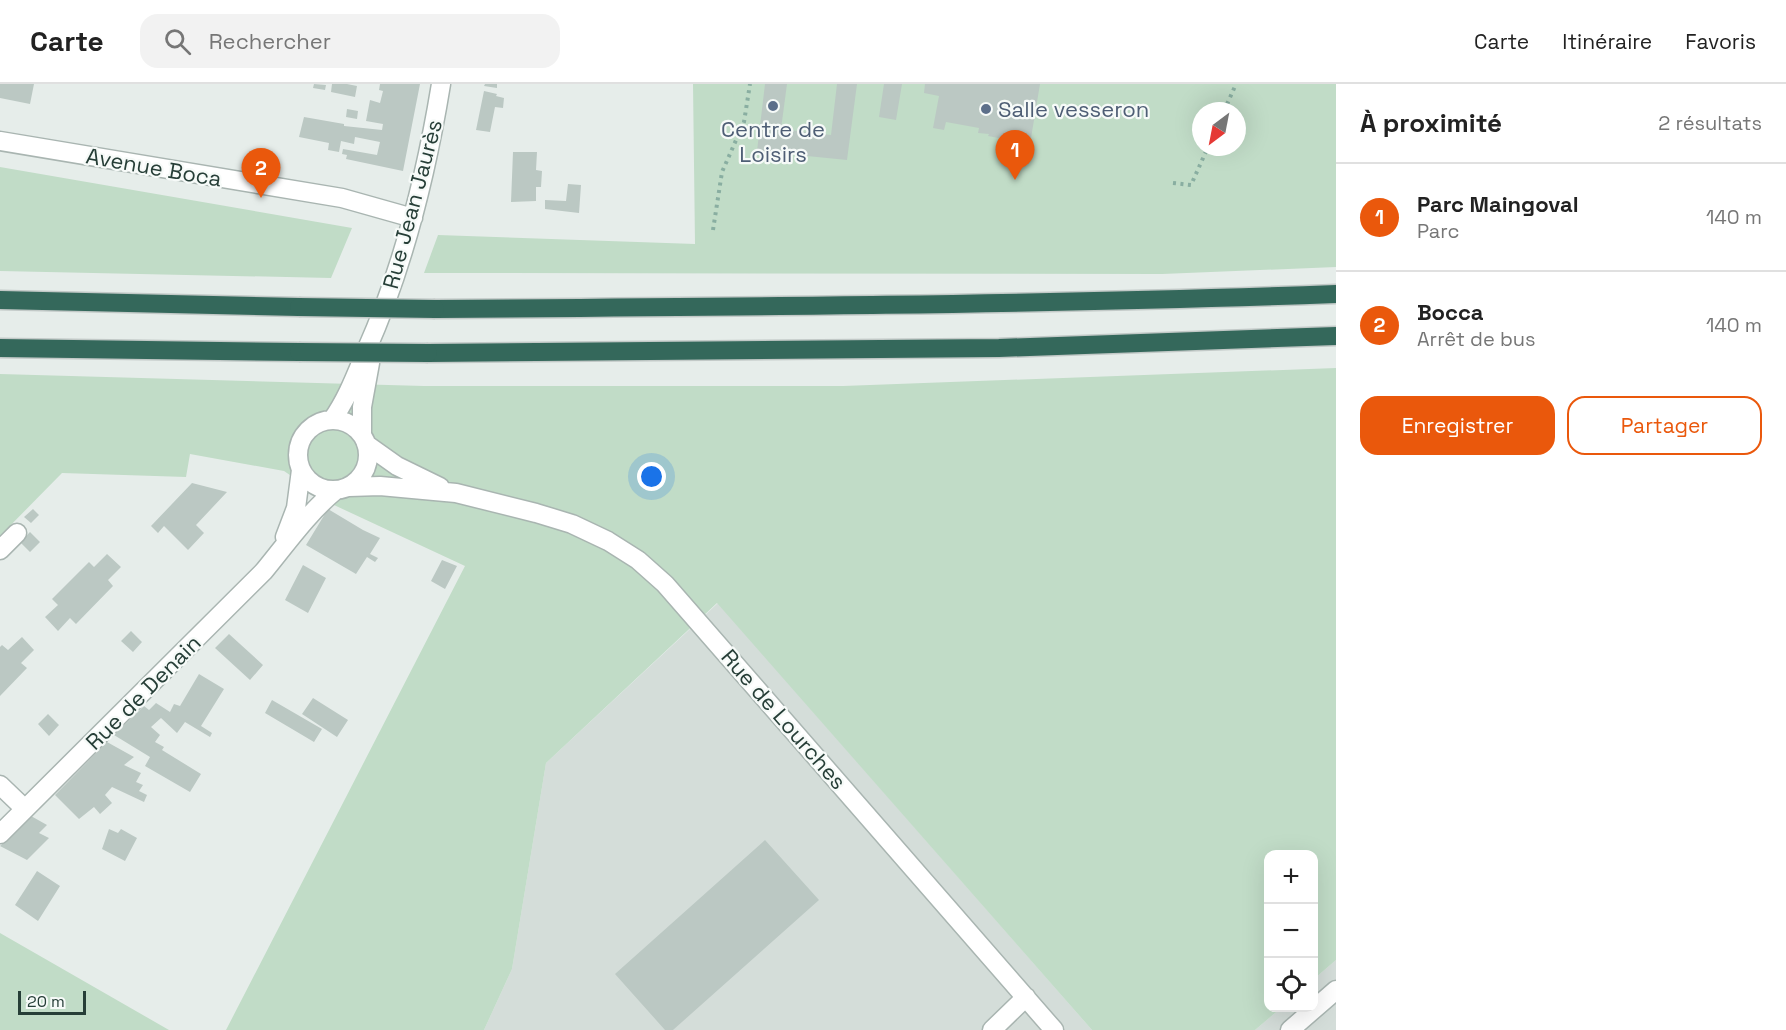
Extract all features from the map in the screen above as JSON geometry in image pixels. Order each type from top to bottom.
[{"type":"highway","points":[[0,300],[435,309],[967,304],[1336,294]]},
{"type":"highway","points":[[0,348],[428,353],[918,350],[1336,336]]},
{"type":"street","name":"Rue Jean Jaurès","points":[[332,420],[349,390],[379,323],[401,259],[413,218],[441,84]]},
{"type":"street","name":"Avenue Boca","points":[[0,141],[342,198],[413,218]]},
{"type":"street","name":"Rue Jean Jaurès","points":[[364,440],[363,396],[379,323]]},
{"type":"street","points":[[332,420],[346,423],[355,428],[364,440],[368,455],[367,466],[358,480],[343,488],[326,490],[316,486],[301,471],[298,455],[300,444],[304,435],[316,424],[332,420]]},
{"type":"street","name":"Rue de Lourches","points":[[364,440],[411,474],[456,493]]},
{"type":"street","name":"Rue de Denain","points":[[282,547],[296,508],[301,471]]},
{"type":"street","name":"Rue de Lourches","points":[[343,488],[380,486],[456,493],[572,524],[625,550],[653,573],[716,642],[1054,1030]]},
{"type":"street","name":"Rue de Denain","points":[[0,834],[264,571],[318,506],[343,488]]},
{"type":"street","points":[[0,550],[17,532]]},
{"type":"street","points":[[0,785],[25,809]]},
{"type":"street","points":[[1290,1030],[1336,990]]},
{"type":"street","points":[[992,1030],[1026,997]]},
{"type":"path","points":[[713,230],[722,172],[744,122],[750,84]]},
{"type":"path","points":[[1228,102],[1236,84]]},
{"type":"path","points":[[1173,183],[1191,185],[1204,156]]},
{"type":"shaded area","points":[[718,603],[1092,1030],[484,1030],[512,969],[546,763]]},
{"type":"shaded area","points":[[1336,960],[1336,1030],[1255,1030],[1276,1012],[1318,1012],[1318,976]]},
{"type":"green space","points":[[693,84],[1336,84],[1336,267],[1162,274],[424,273],[438,235],[695,244]]},
{"type":"green space","points":[[0,167],[352,228],[331,278],[0,271]]},
{"type":"green space","points":[[1336,368],[1336,960],[1318,976],[1318,850],[1264,850],[1264,1012],[1276,1012],[1255,1030],[1092,1030],[717,603],[546,763],[512,969],[484,1030],[226,1030],[465,566],[334,505],[284,471],[190,454],[186,477],[62,473],[0,536],[0,374],[424,386],[843,386]]},
{"type":"green space","points":[[0,933],[169,1030],[0,1030]]},
{"type":"building","points":[[0,84],[34,84],[30,104],[0,98]]},
{"type":"building","points":[[314,84],[326,85],[325,90],[313,88]]},
{"type":"building","points":[[332,84],[357,86],[355,97],[331,92]]},
{"type":"building","points":[[380,84],[420,84],[403,171],[346,159],[347,155],[342,154],[343,149],[377,155],[380,142],[355,137],[354,144],[341,141],[339,152],[328,150],[329,143],[299,137],[304,117],[344,124],[344,126],[382,130],[383,124],[366,121],[370,100],[380,103],[383,91],[379,90]]},
{"type":"building","points":[[485,84],[497,84],[497,88],[484,86]]},
{"type":"building","name":"Centre de Loisirs","points":[[765,84],[787,84],[781,129],[831,135],[837,84],[857,84],[847,160],[757,151]]},
{"type":"building","points":[[884,84],[902,84],[896,120],[879,117]]},
{"type":"building","name":"Salle vesseron","points":[[925,84],[1040,84],[1030,144],[988,136],[989,134],[978,133],[979,128],[946,122],[944,130],[933,128],[939,96],[924,93]]},
{"type":"building","points":[[484,91],[504,98],[503,108],[495,107],[490,132],[476,130]]},
{"type":"building","points":[[347,109],[358,111],[357,119],[346,117]]},
{"type":"building","points":[[513,152],[537,152],[536,170],[542,171],[541,187],[536,187],[536,201],[511,202]]},
{"type":"building","points":[[568,184],[581,185],[579,213],[545,209],[545,200],[566,201]]},
{"type":"building","points":[[192,483],[227,492],[196,525],[204,533],[188,550],[164,526],[158,533],[151,526]]},
{"type":"building","points":[[33,509],[39,515],[31,523],[24,517]]},
{"type":"building","points":[[328,509],[380,538],[370,554],[378,558],[375,562],[367,557],[356,574],[306,545]]},
{"type":"building","points":[[30,532],[40,542],[30,552],[20,542]]},
{"type":"building","points":[[107,554],[121,567],[108,580],[113,586],[76,624],[70,618],[58,631],[45,617],[58,605],[52,599],[89,562],[94,567]]},
{"type":"building","points":[[442,560],[457,566],[445,589],[431,581]]},
{"type":"building","points":[[303,565],[326,578],[308,613],[285,600]]},
{"type":"building","points":[[131,631],[142,642],[133,652],[121,641]]},
{"type":"building","points":[[229,634],[263,665],[250,680],[215,648]]},
{"type":"building","points":[[22,637],[34,650],[21,663],[27,668],[0,696],[0,647],[2,645],[8,650]]},
{"type":"building","points":[[199,674],[224,689],[201,726],[212,733],[210,737],[185,722],[177,733],[161,718],[151,727],[160,735],[155,742],[164,747],[162,750],[201,774],[190,792],[145,766],[150,757],[114,735],[144,706],[149,710],[156,703],[170,712],[174,704],[180,706]]},
{"type":"building","points":[[313,698],[348,720],[337,737],[302,714]]},
{"type":"building","points":[[272,700],[322,729],[314,742],[265,713]]},
{"type":"building","points":[[48,714],[59,725],[49,736],[38,724]]},
{"type":"building","points":[[107,742],[134,757],[124,765],[141,773],[136,782],[143,785],[139,791],[147,795],[144,802],[112,787],[105,795],[112,803],[100,814],[94,807],[79,819],[55,795]]},
{"type":"building","points":[[31,816],[47,825],[39,833],[49,838],[27,860],[0,846]]},
{"type":"building","points":[[109,829],[118,833],[121,829],[137,838],[125,861],[102,849]]},
{"type":"building","points":[[765,840],[819,900],[673,1030],[665,1030],[615,974]]},
{"type":"building","points":[[37,871],[60,886],[38,921],[15,905]]},
{"type":"place","name":"Centre de Loisirs","points":[[773,106]]},
{"type":"place","name":"Salle vesseron","points":[[986,109]]},
{"type":"place","name":"Parc Maingoval","points":[[1015,180]]},
{"type":"place","name":"Bocca","points":[[261,198]]}]
